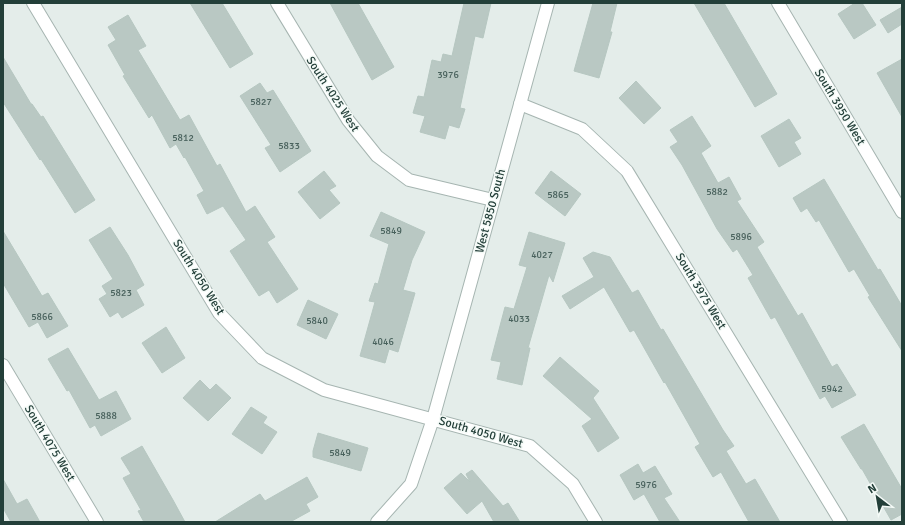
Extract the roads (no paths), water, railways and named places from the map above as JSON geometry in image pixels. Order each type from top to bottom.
[{"type":"street","name":"South 4050 West","points":[[33,3],[219,313],[262,358],[324,390],[530,446],[573,484],[596,522]]},
{"type":"street","name":"South 4025 West","points":[[277,3],[348,120],[376,156],[409,180],[493,200]]},
{"type":"street","name":"West 5850 South","points":[[377,522],[410,484],[433,419],[548,3]]},
{"type":"street","name":"South 3950 West","points":[[778,3],[902,212]]},
{"type":"street","name":"South 3975 West","points":[[520,104],[582,129],[627,171],[841,522]]},
{"type":"street","name":"South 4075 West","points":[[3,365],[97,522]]}]
